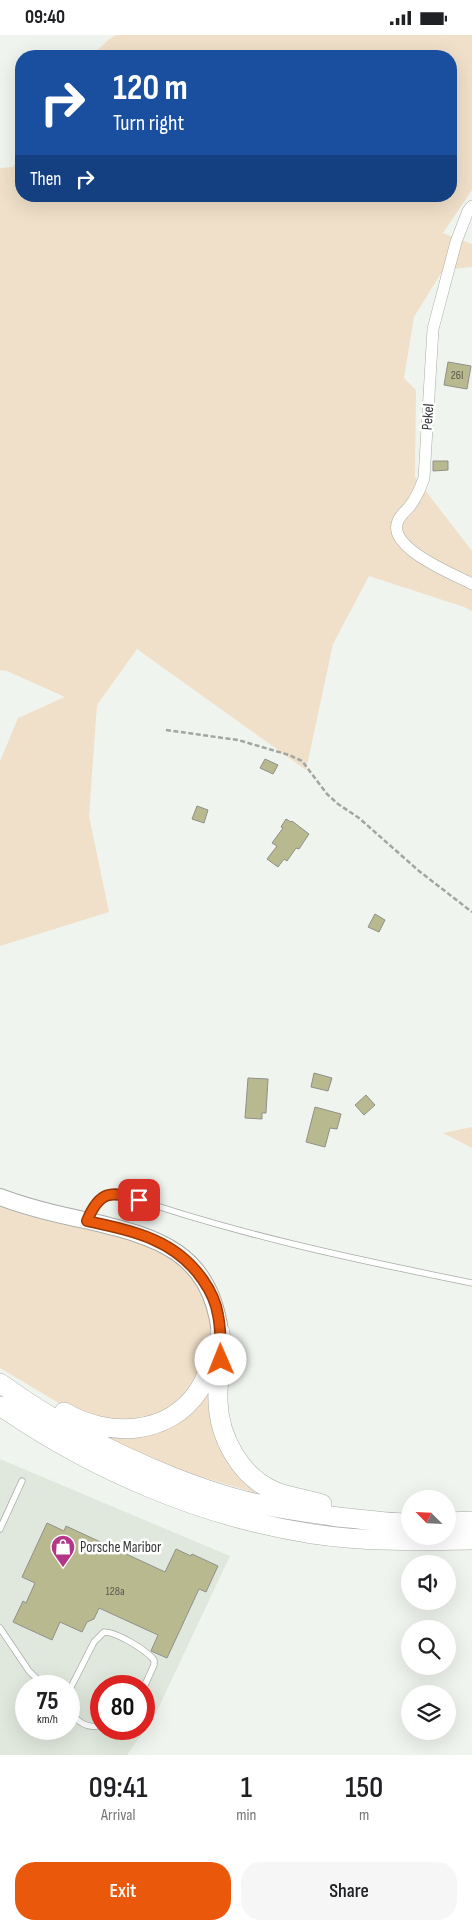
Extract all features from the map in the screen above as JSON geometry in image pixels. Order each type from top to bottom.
[{"type":"highway","points":[[0,1378],[73,1418],[94,1426],[119,1430],[139,1428],[167,1420],[188,1403],[200,1389],[210,1367],[220,1332]]},
{"type":"highway","points":[[220,1332],[221,1360],[218,1402],[223,1430],[234,1456],[247,1472],[260,1483],[274,1491],[388,1523]]},
{"type":"highway","points":[[0,1383],[47,1415],[102,1446],[204,1489],[258,1504],[388,1523],[401,1523]]},
{"type":"highway","points":[[0,1407],[58,1443],[136,1482],[199,1506],[252,1522],[314,1534],[369,1539],[472,1540]]},
{"type":"highway","points":[[456,1522],[472,1521]]},
{"type":"main road","points":[[0,1197],[53,1213],[133,1232],[158,1241],[179,1253],[196,1270],[207,1286],[218,1313],[220,1332]]},
{"type":"street","name":"Pekel","points":[[472,206],[468,211],[456,242],[433,329],[424,478],[418,495],[398,520],[396,531],[402,541],[413,552],[472,583]]},
{"type":"lane","points":[[87,1221],[91,1211],[104,1197],[113,1193],[121,1194],[174,1212],[288,1243],[472,1283]]},
{"type":"lane","points":[[0,1529],[22,1481]]},
{"type":"lane","points":[[0,1628],[33,1675]]},
{"type":"lane","points":[[77,1675],[94,1642],[104,1632],[110,1632],[142,1649],[154,1660],[149,1675]]},
{"type":"path","points":[[166,730],[238,740],[289,755],[302,761],[327,794],[338,804],[359,818],[419,871],[472,913]]},
{"type":"shaded area","points":[[116,35],[472,35],[472,190],[443,233],[472,244],[472,267],[443,270],[414,317],[404,378],[416,390],[415,477],[472,551],[472,611],[369,576],[333,644],[306,770],[137,649],[97,705],[89,816],[109,912],[0,946],[0,761],[18,718],[65,697],[7,671],[0,670],[0,168],[13,167],[15,164],[15,202],[457,202],[457,50],[98,50]]},
{"type":"shaded area","points":[[472,1127],[472,1148],[443,1133]]},
{"type":"shaded area","points":[[0,1206],[30,1216],[146,1244],[170,1257],[188,1272],[201,1293],[210,1320],[210,1345],[200,1374],[177,1404],[140,1423],[77,1414],[0,1368]]},
{"type":"shaded area","points":[[213,1370],[214,1412],[266,1496],[178,1470],[132,1452],[98,1432],[140,1434]]},
{"type":"shaded area","points":[[0,1459],[230,1556],[155,1715],[155,1675],[90,1675],[90,1740],[138,1740],[127,1755],[0,1755]]},
{"type":"building","points":[[448,362],[471,366],[467,389],[444,385]]},
{"type":"building","points":[[433,461],[448,461],[448,470],[433,471]]},
{"type":"building","points":[[265,759],[278,765],[273,774],[260,768]]},
{"type":"building","points":[[197,806],[208,810],[204,823],[192,819]]},
{"type":"building","points":[[286,819],[292,821],[309,834],[299,849],[296,848],[287,861],[284,859],[278,867],[267,859],[277,846],[272,843],[283,828],[281,827]]},
{"type":"building","points":[[375,914],[385,920],[379,932],[368,927]]},
{"type":"building","points":[[314,1073],[332,1078],[328,1091],[311,1087]]},
{"type":"building","points":[[248,1078],[268,1079],[266,1113],[262,1113],[262,1119],[245,1118]]},
{"type":"building","points":[[366,1095],[375,1105],[364,1115],[355,1105]]},
{"type":"building","points":[[315,1107],[341,1114],[337,1129],[330,1128],[325,1147],[306,1142]]},
{"type":"building","points":[[47,1523],[64,1531],[66,1526],[165,1572],[176,1549],[218,1566],[206,1592],[199,1589],[167,1658],[151,1651],[158,1635],[99,1608],[94,1619],[87,1622],[82,1632],[60,1622],[52,1640],[13,1622],[23,1601],[26,1603],[35,1583],[22,1577]]},
{"type":"place","name":"Porsche Maribor","points":[[63,1568]]},
{"type":"route","points":[[139,1200],[113,1193],[97,1203],[87,1221],[133,1232],[158,1241],[179,1253],[196,1270],[207,1286],[218,1313],[221,1360]]}]
